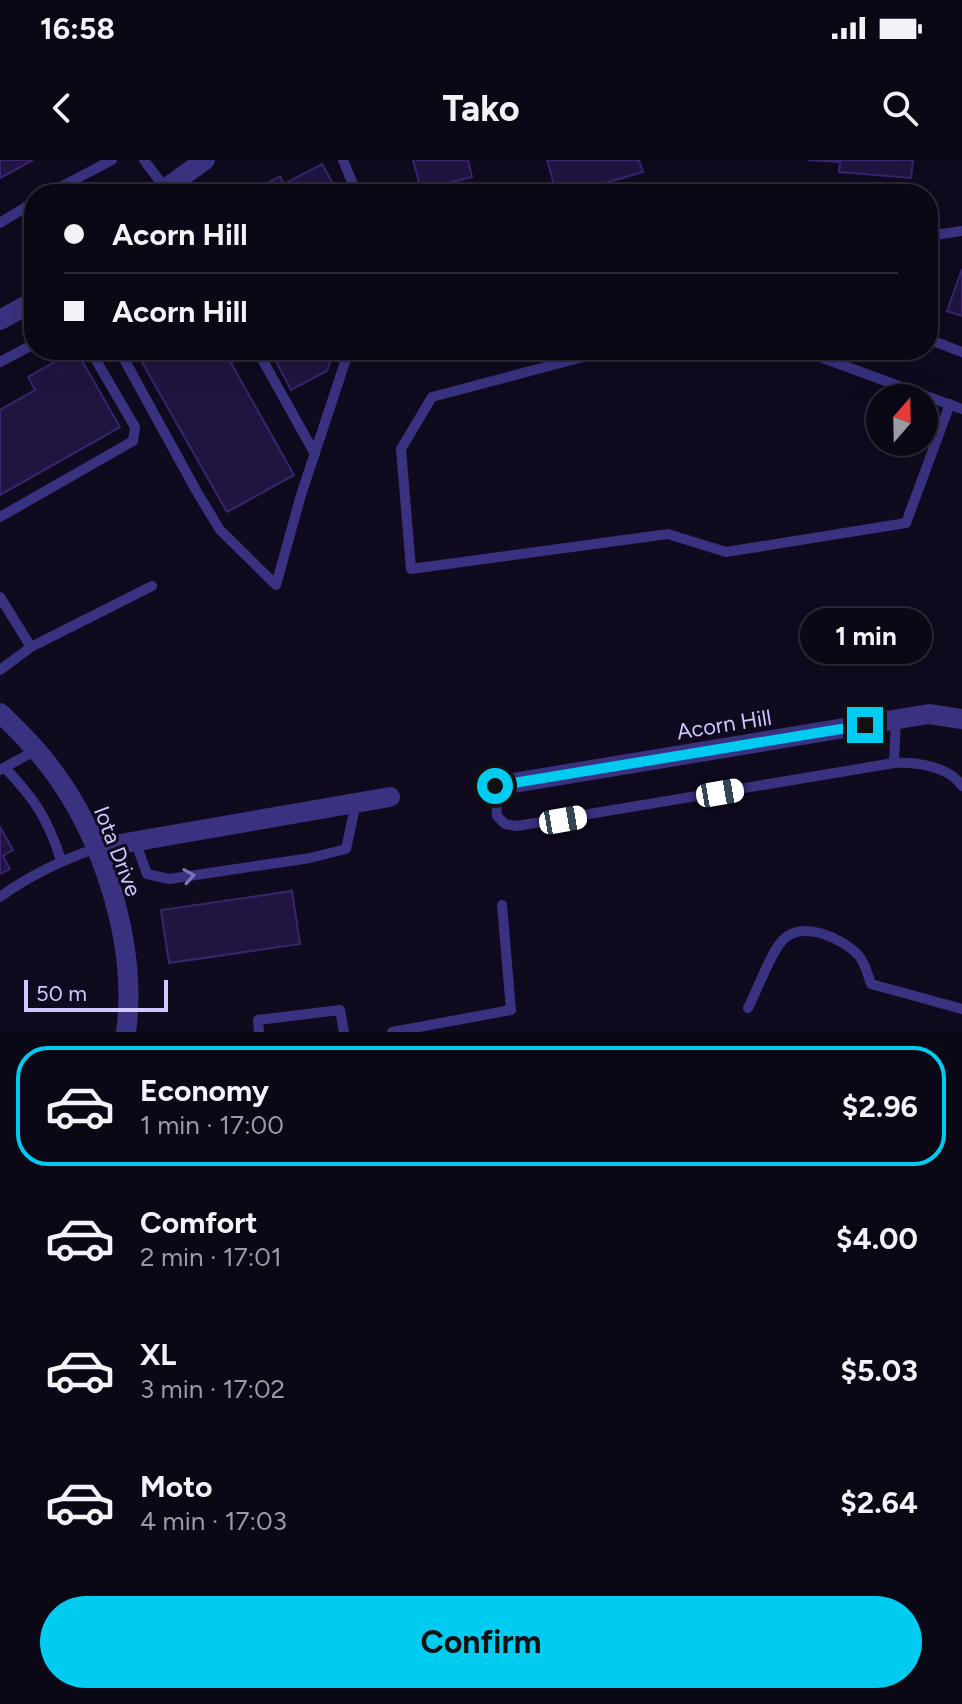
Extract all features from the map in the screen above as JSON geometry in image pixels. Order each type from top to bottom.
[{"type":"street","points":[[175,184],[205,160]]},
{"type":"street","points":[[0,320],[24,307]]},
{"type":"street","name":"Iota Drive","points":[[0,713],[36,750],[71,798],[97,848],[122,934],[127,979],[126,1032]]},
{"type":"street","name":"Acorn Hill","points":[[495,786],[929,714],[962,719]]},
{"type":"street","points":[[97,848],[390,797]]},
{"type":"lane","points":[[66,184],[112,160]]},
{"type":"lane","points":[[144,160],[166,184]]},
{"type":"lane","points":[[343,160],[353,184]]},
{"type":"lane","points":[[0,223],[24,208]]},
{"type":"lane","points":[[938,235],[962,231]]},
{"type":"lane","points":[[938,343],[962,352]]},
{"type":"lane","points":[[0,362],[24,349]]},
{"type":"lane","points":[[0,517],[133,441],[135,427],[96,360]]},
{"type":"lane","points":[[124,360],[220,530],[276,585],[346,360]]},
{"type":"lane","points":[[263,360],[315,454]]},
{"type":"lane","points":[[572,360],[432,397],[401,449],[411,569],[668,534],[726,552],[906,523],[950,404]]},
{"type":"lane","points":[[829,360],[962,409]]},
{"type":"lane","points":[[0,670],[31,647],[152,586]]},
{"type":"lane","points":[[0,597],[31,647]]},
{"type":"lane","points":[[894,763],[896,720]]},
{"type":"lane","points":[[36,750],[2,769],[31,795],[54,838],[61,860]]},
{"type":"lane","points":[[495,786],[497,816],[505,824],[531,826],[894,763],[928,766],[958,779],[962,786]]},
{"type":"lane","points":[[135,841],[147,874],[169,879],[310,858],[346,849],[356,803]]},
{"type":"lane","points":[[0,897],[61,860],[97,848]]},
{"type":"lane","points":[[392,1032],[511,1010],[502,905]]},
{"type":"lane","points":[[748,1008],[782,941],[795,932],[812,931],[848,947],[861,958],[871,984],[962,1009]]},
{"type":"lane","points":[[259,1032],[258,1020],[340,1010],[344,1032]]},
{"type":"building","points":[[0,160],[33,160],[0,178]]},
{"type":"building","points":[[413,160],[468,160],[472,177],[445,184],[419,184]]},
{"type":"building","points":[[547,160],[639,160],[643,172],[602,184],[554,184]]},
{"type":"building","points":[[808,160],[913,160],[911,178],[839,172],[840,162]]},
{"type":"building","points":[[322,164],[333,184],[284,184]]},
{"type":"building","points":[[280,176],[284,184],[265,184]]},
{"type":"building","points":[[962,269],[962,316],[947,311]]},
{"type":"building","points":[[58,360],[82,360],[120,427],[0,495],[0,410],[35,390],[28,377]]},
{"type":"building","points":[[141,360],[236,360],[231,363],[294,475],[227,512]]},
{"type":"building","points":[[275,360],[331,360],[327,371],[291,390]]},
{"type":"building","points":[[0,827],[13,850],[3,856],[10,869],[0,874]]},
{"type":"building","points":[[292,891],[300,944],[169,963],[161,910]]},
{"type":"route","points":[[495,786],[865,725]]}]
